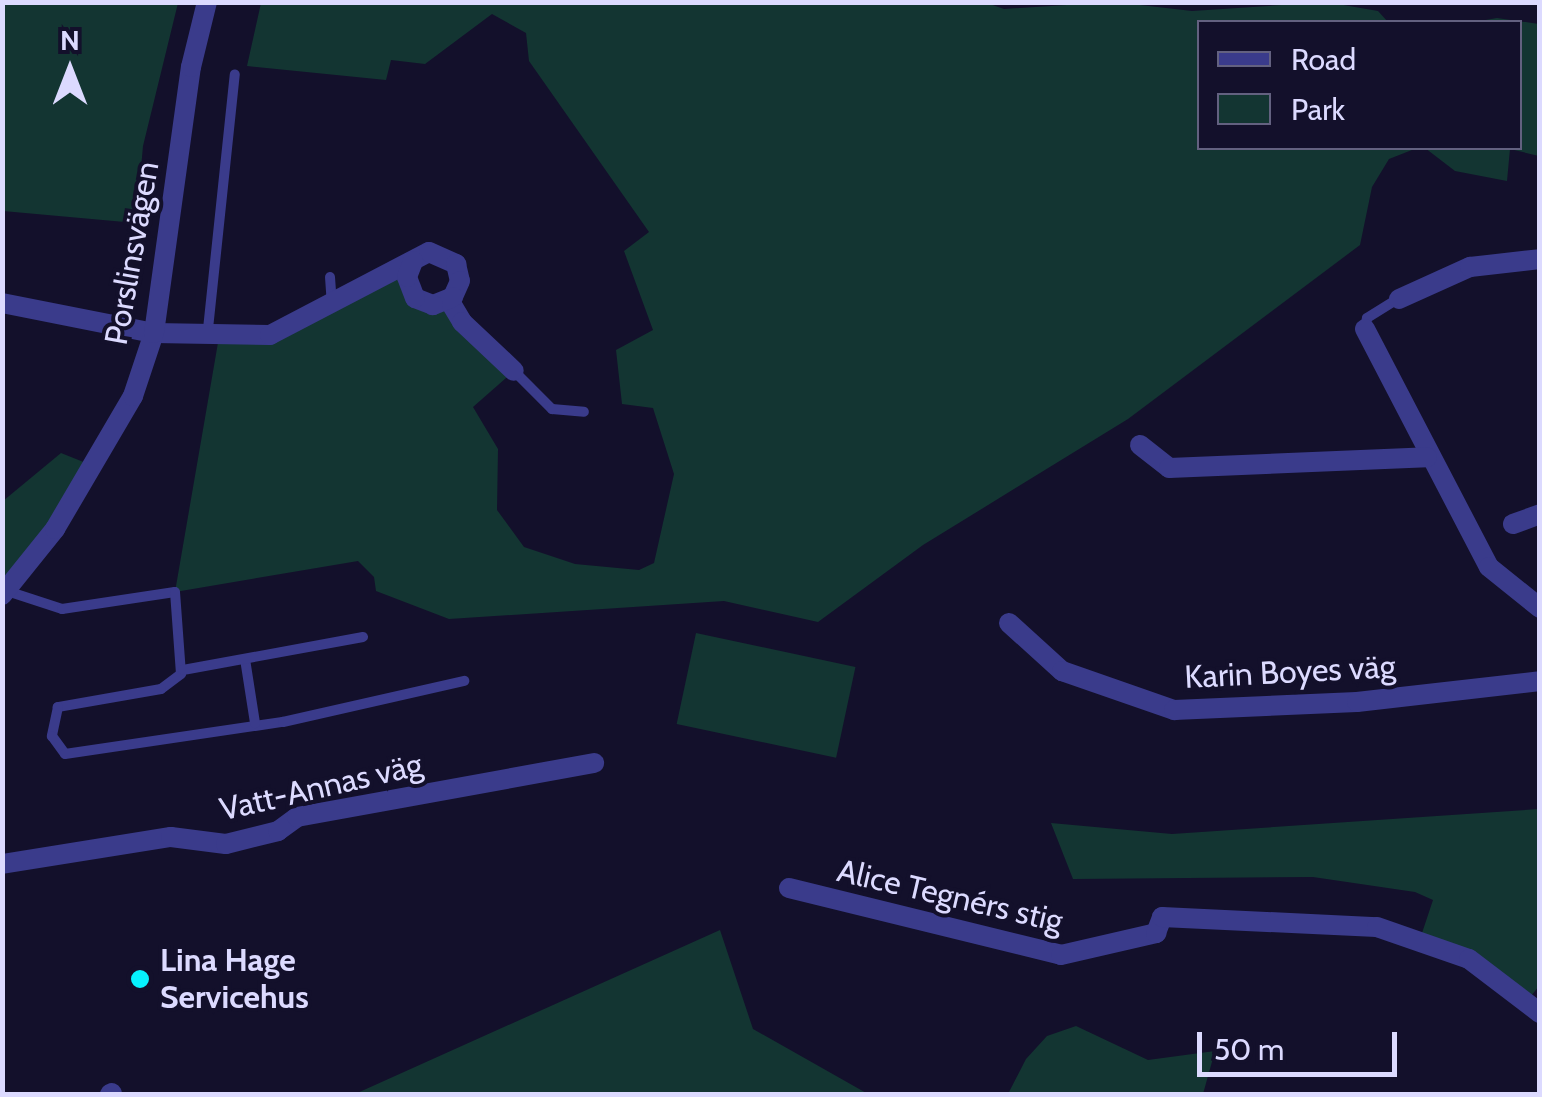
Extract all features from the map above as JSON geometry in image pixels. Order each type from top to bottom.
[{"type":"street","name":"Porslinsvägen","points":[[4,593],[96,467],[133,396],[154,333],[191,67],[207,2]]},
{"type":"street","points":[[2,304],[154,333],[208,329],[270,334],[429,252],[452,259],[460,281],[450,300],[433,306],[415,298],[406,277],[414,261]]},
{"type":"street","points":[[1399,299],[1470,266],[1540,259]]},
{"type":"street","points":[[450,300],[462,322],[514,371]]},
{"type":"street","points":[[1365,329],[1426,456],[1489,566],[1540,608]]},
{"type":"street","points":[[1140,444],[1169,468],[1426,456]]},
{"type":"street","points":[[1512,524],[1540,514]]},
{"type":"street","name":"Karin Boyes väg","points":[[1009,623],[1062,671],[1174,710],[1357,702],[1540,681]]},
{"type":"street","name":"Vatt-Annas väg","points":[[2,864],[171,837],[226,844],[278,831],[298,817],[594,763]]},
{"type":"street","name":"Alice Tegnérs stig","points":[[789,888],[1061,954],[1156,933],[1162,916],[1377,927],[1470,960],[1540,1013]]},
{"type":"lane","points":[[208,329],[235,74]]},
{"type":"lane","points":[[330,277],[332,305]]},
{"type":"lane","points":[[1365,329],[1367,318],[1399,299]]},
{"type":"lane","points":[[514,371],[552,409],[584,412]]},
{"type":"lane","points":[[4,593],[62,609],[174,592],[170,603],[183,670]]},
{"type":"lane","points":[[362,637],[183,670],[160,688],[58,707],[51,720],[59,749],[65,754],[255,723],[464,682]]},
{"type":"lane","points":[[246,659],[255,723]]},
{"type":"green space","points":[[984,2],[1004,9],[1114,2],[1192,11],[1326,2],[1378,11],[1386,20],[1197,20],[1197,150],[1412,150],[1389,159],[1372,187],[1360,245],[1128,419],[923,545],[818,622],[724,601],[449,619],[376,591],[374,577],[358,561],[175,592],[220,331],[270,334],[373,277],[407,277],[514,371],[473,407],[498,449],[497,510],[524,547],[575,564],[639,570],[654,563],[674,474],[653,408],[622,404],[616,350],[653,330],[624,251],[649,232],[529,61],[526,33],[492,14],[425,64],[391,60],[386,80],[247,66],[261,3]]},
{"type":"green space","points":[[2,3],[178,3],[143,146],[136,223],[3,211]]},
{"type":"green space","points":[[1522,22],[1539,24],[1539,156],[1514,150],[1522,150]]},
{"type":"green space","points":[[1428,150],[1510,150],[1507,181],[1455,171]]},
{"type":"green space","points":[[61,453],[96,467],[3,595],[3,501]]},
{"type":"green space","points":[[696,633],[855,667],[836,758],[677,724]]},
{"type":"green space","points":[[1539,809],[1539,986],[1527,1001],[1420,939],[1433,900],[1415,892],[1313,877],[1073,879],[1051,823],[1172,834]]},
{"type":"green space","points":[[720,930],[753,1029],[868,1094],[355,1094]]},
{"type":"green space","points":[[1076,1026],[1148,1060],[1215,1051],[1203,1094],[1008,1094],[1026,1059],[1047,1036]]},
{"type":"place","name":"Lina Hage Servicehus","points":[[140,979]]}]
